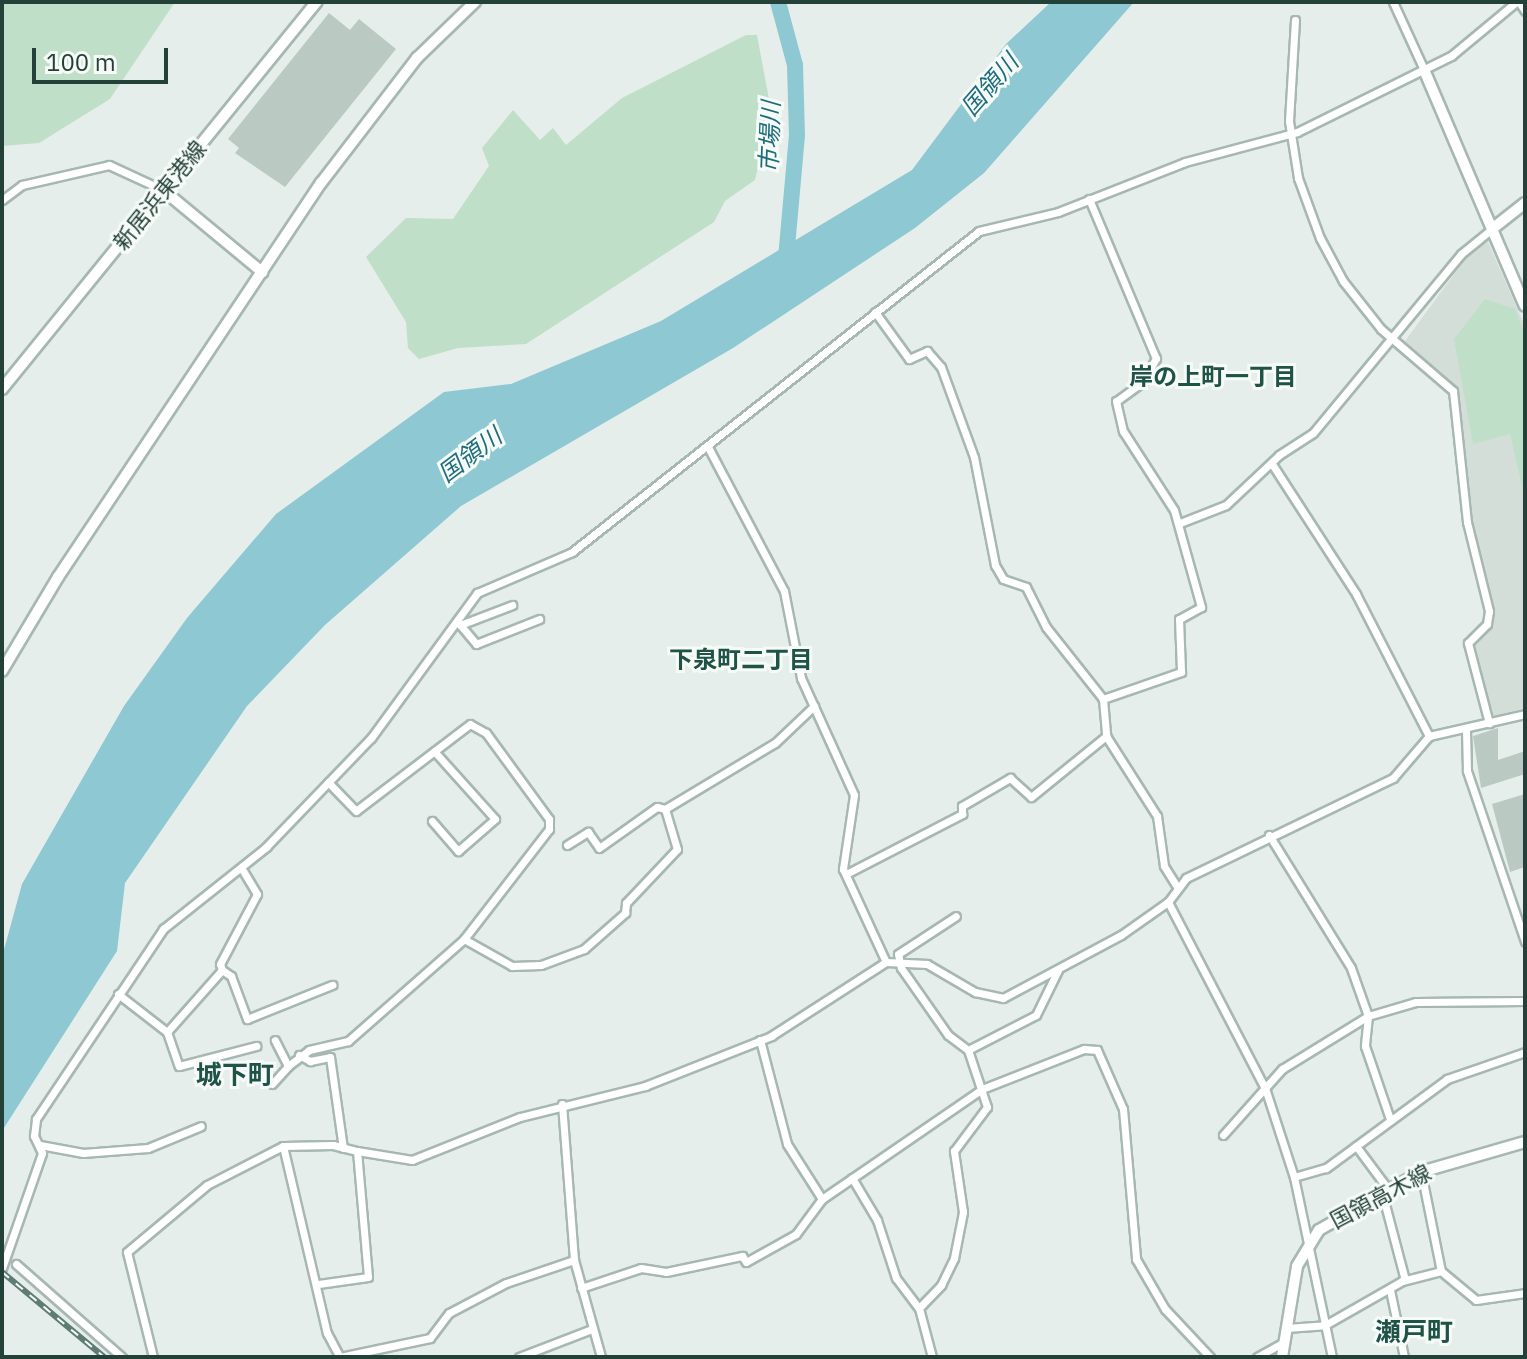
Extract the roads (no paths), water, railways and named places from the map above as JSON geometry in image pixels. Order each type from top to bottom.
[{"type":"street","name":"新居浜東港線","points":[[2,389],[317,2]]},
{"type":"street","points":[[2,671],[321,183],[417,58],[475,2]]},
{"type":"street","points":[[1393,2],[1525,306]]},
{"type":"street","points":[[2,1268],[40,1145],[36,1119],[118,994],[171,920],[242,869],[371,738],[485,587],[572,552],[979,231],[1089,199],[1185,162],[1290,134],[1425,72],[1517,2],[1525,11]]},
{"type":"street","points":[[1295,20],[1290,134],[1320,238],[1343,281],[1392,339],[1453,391],[1467,522],[1489,611],[1487,624],[1468,643],[1489,723]]},
{"type":"street","points":[[2,200],[22,185],[109,165],[163,190],[262,272]]},
{"type":"street","points":[[1089,199],[1156,358],[1144,381],[1116,401],[1123,431],[1180,523],[1201,607],[1179,619],[1184,665],[1181,672],[1103,699]]},
{"type":"street","points":[[1180,523],[1226,505],[1331,415],[1461,254],[1525,203]]},
{"type":"street","points":[[875,312],[909,359],[927,351],[941,367],[974,457],[995,565],[1003,579],[1026,587],[1046,627],[1103,699],[1106,736],[1157,816],[1164,866],[1177,887]]},
{"type":"street","points":[[708,447],[784,591],[792,647],[814,706],[854,795],[846,874],[886,962]]},
{"type":"street","points":[[1272,464],[1356,594],[1429,736]]},
{"type":"street","points":[[459,623],[512,605]]},
{"type":"street","points":[[459,623],[476,644],[539,619]]},
{"type":"street","points":[[567,845],[588,832],[599,848],[646,813],[665,809],[775,743],[814,706]]},
{"type":"street","points":[[153,1357],[127,1252],[207,1185],[283,1146],[343,1148],[412,1160],[562,1104],[645,1086],[760,1040],[886,962],[927,964],[993,998],[1058,970],[1168,902],[1177,887],[1269,835],[1393,778],[1429,736],[1466,730],[1525,714]]},
{"type":"street","points":[[272,1084],[299,1055],[348,1041],[464,939],[522,871],[549,829],[549,819],[477,727],[462,726],[356,811],[328,782]]},
{"type":"street","points":[[1466,730],[1467,771],[1525,941]]},
{"type":"street","points":[[846,874],[962,814],[962,806],[1010,778],[1031,797],[1106,736]]},
{"type":"street","points":[[432,821],[458,851],[495,819],[434,751]]},
{"type":"street","points":[[464,939],[512,966],[541,965],[584,949],[625,913],[626,903],[677,849],[665,809]]},
{"type":"street","points":[[1269,835],[1329,923],[1368,1016],[1365,1046],[1390,1119]]},
{"type":"street","points":[[242,869],[257,894],[220,964],[222,970],[231,976],[247,1019],[332,985]]},
{"type":"street","points":[[1168,902],[1265,1088],[1294,1177],[1306,1247],[1319,1280],[1332,1357]]},
{"type":"street","points":[[919,1308],[941,1285],[962,1228],[954,1151],[984,1118],[982,1089],[968,1050],[948,1035],[898,961],[898,954],[956,916]]},
{"type":"street","points":[[167,1032],[222,970]]},
{"type":"street","points":[[968,1050],[1036,1015],[1058,970]]},
{"type":"street","points":[[118,994],[167,1032],[179,1066],[256,1046]]},
{"type":"street","points":[[1223,1135],[1265,1088],[1336,1031],[1368,1016],[1416,1002],[1525,1001]]},
{"type":"street","points":[[275,1040],[288,1066]]},
{"type":"street","points":[[760,1040],[787,1144],[822,1199]]},
{"type":"street","points":[[581,1288],[641,1268],[666,1272],[742,1256],[746,1262],[796,1234],[822,1199],[952,1115],[982,1089],[1084,1049],[1097,1050],[1123,1109],[1136,1259],[1165,1309],[1210,1357]]},
{"type":"street","points":[[1294,1177],[1326,1168],[1447,1079],[1525,1052]]},
{"type":"street","points":[[299,1055],[310,1061],[330,1057],[343,1148]]},
{"type":"street","points":[[562,1104],[574,1260],[601,1357]]},
{"type":"street","points":[[40,1145],[83,1153],[148,1148],[201,1126]]},
{"type":"street","name":"国領高木線","points":[[1306,1247],[1334,1218],[1421,1172],[1525,1142]]},
{"type":"street","points":[[283,1146],[318,1284],[327,1333],[340,1357],[430,1338],[449,1313],[506,1283],[574,1260]]},
{"type":"street","points":[[1356,1146],[1385,1191],[1405,1280]]},
{"type":"street","points":[[318,1284],[368,1277],[357,1151]]},
{"type":"street","points":[[1421,1172],[1441,1271],[1476,1300],[1525,1293]]},
{"type":"street","points":[[852,1178],[877,1220],[896,1278],[919,1308],[932,1357]]},
{"type":"street","points":[[1282,1357],[1306,1247]]},
{"type":"street","points":[[16,1264],[122,1357]]},
{"type":"street","points":[[1286,1328],[1325,1325],[1405,1280],[1441,1271]]},
{"type":"street","points":[[1390,1290],[1404,1357]]},
{"type":"street","points":[[519,1357],[592,1329]]},
{"type":"street","points":[[1257,1357],[1284,1342]]},
{"type":"water","name":"国領川","points":[[1051,2],[1134,2],[984,173],[915,228],[733,348],[461,506],[325,625],[247,706],[125,883],[117,951],[2,1131],[2,957],[22,884],[124,706],[187,618],[276,514],[444,392],[511,384],[661,321],[912,170],[1006,44]]},
{"type":"waterway","name":"市場川","points":[[778,2],[795,65],[797,135],[785,269]]},
{"type":"railway","points":[[2,1272],[104,1357]]},
{"type":"district","name":"岸の上町一丁目","points":[[1213,377]]},
{"type":"district","name":"下泉町二丁目","points":[[741,660]]},
{"type":"district","name":"城下町","points":[[235,1075]]},
{"type":"district","name":"瀬戸町","points":[[1414,1332]]}]
